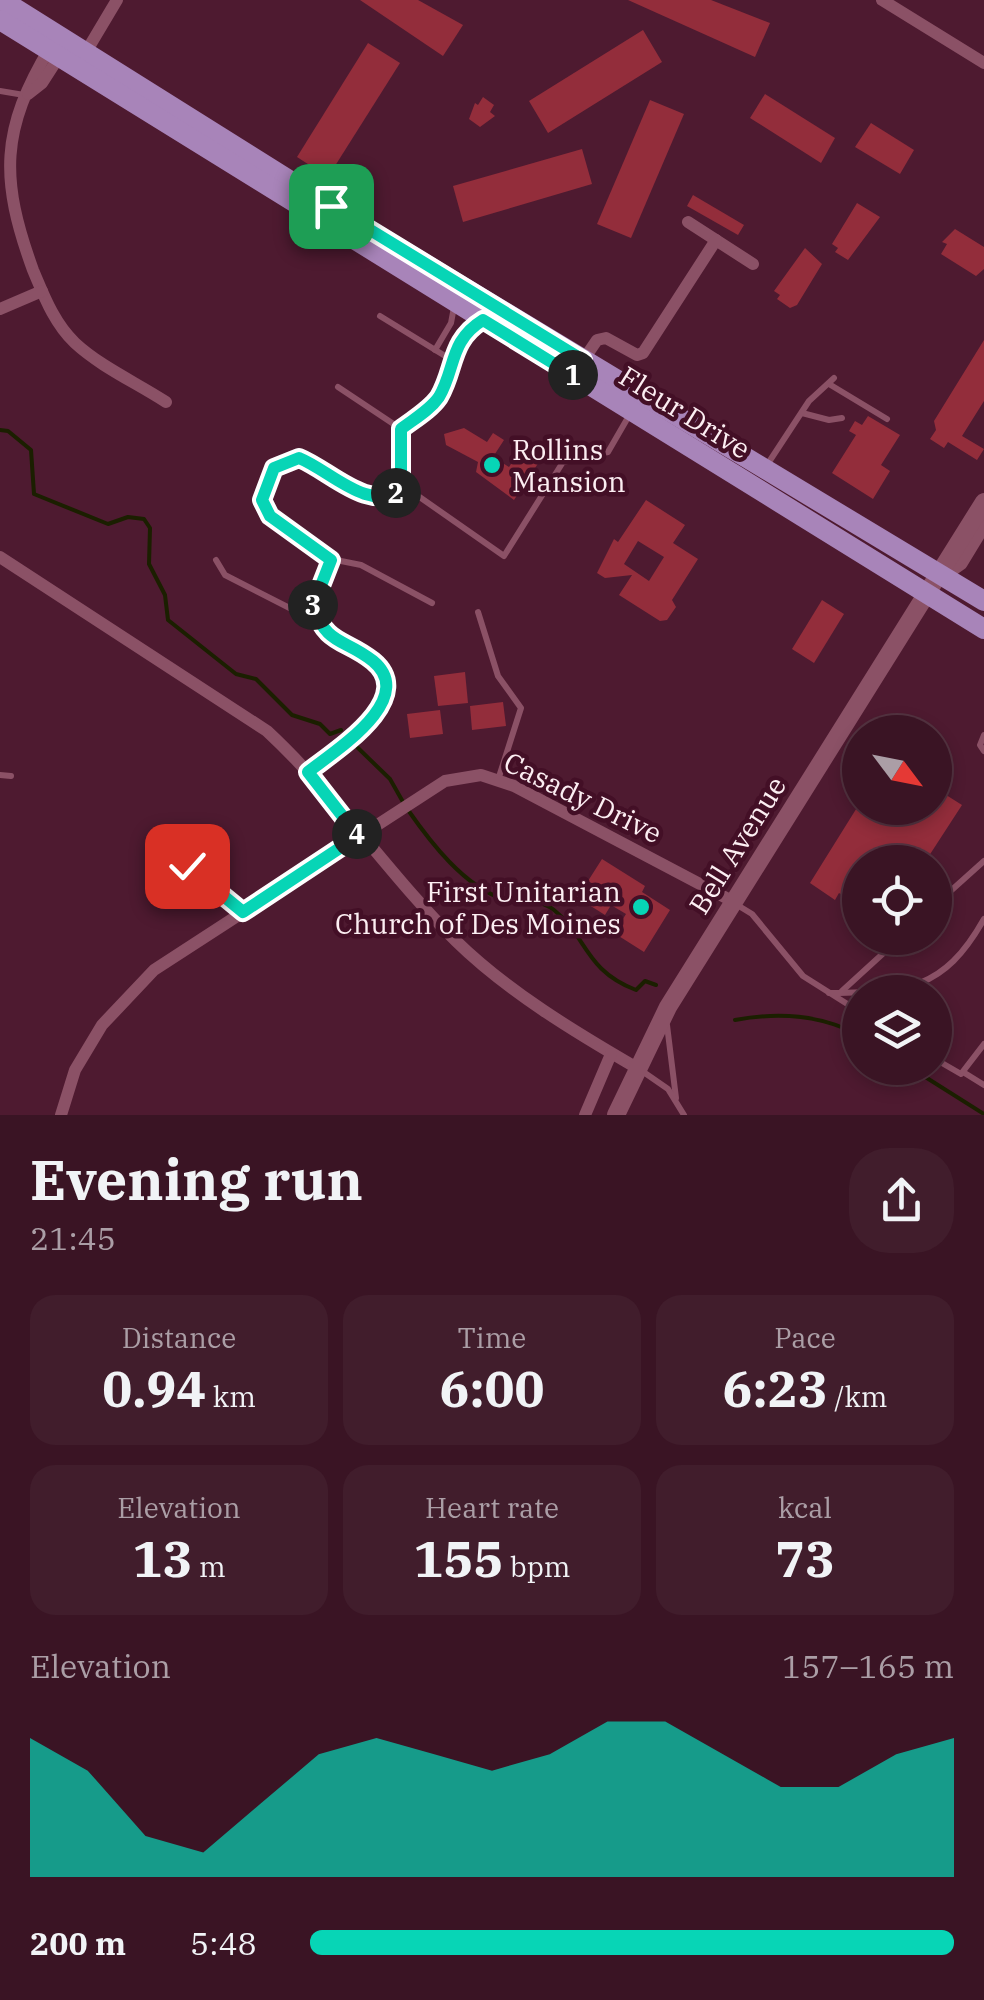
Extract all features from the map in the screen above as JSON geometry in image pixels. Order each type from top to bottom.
[{"type":"main road","name":"Fleur Drive","points":[[2,0],[66,51],[454,301],[475,326],[578,368]]},
{"type":"main road","name":"Fleur Drive","points":[[0,20],[66,51],[759,478],[984,629]]},
{"type":"main road","name":"Fleur Drive","points":[[759,478],[942,574],[984,601]]},
{"type":"main road","name":"Bell Avenue","points":[[942,574],[947,556],[984,502]]},
{"type":"main road","name":"Bell Avenue","points":[[616,1115],[668,1007],[929,594],[966,550],[984,520]]},
{"type":"main road","points":[[966,550],[968,576],[984,593]]},
{"type":"street","points":[[118,0],[26,96],[4,140],[4,172],[12,219],[58,324],[76,343],[166,402]]},
{"type":"street","points":[[882,0],[984,63]]},
{"type":"street","points":[[688,222],[753,264]]},
{"type":"street","points":[[578,368],[597,340],[606,338],[637,356],[643,353],[716,240]]},
{"type":"street","points":[[0,309],[42,291]]},
{"type":"street","points":[[0,557],[236,708],[308,772],[358,836],[457,942],[498,977],[636,1068]]},
{"type":"street","name":"Casady Drive","points":[[61,1115],[87,1048],[126,995],[174,956],[408,802],[460,776],[498,780],[734,902]]},
{"type":"street","points":[[586,1115],[612,1054]]},
{"type":"lane","points":[[0,91],[26,96]]},
{"type":"lane","points":[[436,350],[451,323],[454,301]]},
{"type":"lane","points":[[380,316],[450,359]]},
{"type":"lane","points":[[451,323],[475,326]]},
{"type":"lane","points":[[432,603],[361,565],[331,560],[270,516],[262,500],[274,468],[299,458],[371,498],[387,499],[401,490],[401,429],[439,396],[450,359],[475,326]]},
{"type":"lane","points":[[759,478],[794,433],[802,413],[831,381],[886,420]]},
{"type":"lane","points":[[338,388],[401,429]]},
{"type":"lane","points":[[400,484],[504,556],[563,462],[608,452],[637,403]]},
{"type":"lane","points":[[802,413],[830,420],[842,418]]},
{"type":"lane","points":[[581,461],[583,470]]},
{"type":"lane","points":[[216,560],[225,575],[318,622]]},
{"type":"lane","points":[[308,772],[365,728],[380,708],[384,692],[383,675],[375,662],[324,634],[318,622],[313,606],[331,560]]},
{"type":"lane","points":[[478,612],[498,676],[521,708],[498,780]]},
{"type":"lane","points":[[984,735],[980,745],[984,751]]},
{"type":"lane","points":[[0,775],[10,776]]},
{"type":"lane","points":[[952,890],[984,860]]},
{"type":"lane","points":[[187,866],[243,912]]},
{"type":"lane","points":[[734,902],[752,914],[803,976],[842,1000]]},
{"type":"lane","points":[[829,992],[900,992],[914,987],[940,973],[972,941],[984,919]]},
{"type":"lane","points":[[840,992],[881,955]]},
{"type":"lane","points":[[668,1007],[667,1044],[676,1098],[684,1115]]},
{"type":"lane","points":[[963,1072],[984,1044]]},
{"type":"lane","points":[[952,1066],[984,1085]]},
{"type":"lane","points":[[636,1068],[676,1098]]},
{"type":"building","points":[[360,0],[418,0],[463,25],[443,56]]},
{"type":"building","points":[[628,0],[711,0],[770,23],[755,57]]},
{"type":"building","points":[[643,30],[662,62],[548,133],[529,101]]},
{"type":"building","points":[[368,43],[400,63],[328,177],[297,157]]},
{"type":"building","points":[[765,94],[835,138],[821,163],[750,118]]},
{"type":"building","points":[[483,97],[494,105],[490,112],[495,116],[480,127],[469,119],[475,103],[478,105]]},
{"type":"building","points":[[650,100],[684,114],[631,238],[597,224]]},
{"type":"building","points":[[871,123],[914,150],[900,174],[855,147]]},
{"type":"building","points":[[582,149],[592,184],[463,222],[453,186]]},
{"type":"building","points":[[693,195],[744,225],[738,235],[687,206]]},
{"type":"building","points":[[857,203],[880,217],[848,260],[835,252],[838,248],[832,244]]},
{"type":"building","points":[[955,229],[984,247],[984,269],[976,276],[941,254],[947,244],[942,242]]},
{"type":"building","points":[[805,248],[822,264],[797,305],[790,308],[777,299],[780,295],[774,291]]},
{"type":"building","points":[[984,340],[984,401],[962,436],[984,449],[977,460],[948,442],[944,448],[930,439],[936,430],[934,421]]},
{"type":"building","points":[[868,416],[900,435],[881,465],[890,471],[873,499],[832,473],[856,435],[849,431],[855,421],[862,425]]},
{"type":"building","name":"Rollins Mansion","points":[[464,428],[487,442],[493,433],[504,440],[493,457],[509,467],[517,455],[539,462],[514,500],[476,472],[478,462],[446,445],[444,434]]},
{"type":"building","points":[[646,500],[685,525],[673,543],[698,559],[672,600],[676,607],[667,620],[660,621],[619,595],[632,575],[605,578],[597,573],[614,539],[618,542]],"holes":[[[638,541],[664,557],[649,581],[624,564]]]},
{"type":"building","points":[[822,600],[844,614],[814,663],[792,649]]},
{"type":"building","points":[[465,672],[468,703],[438,706],[434,676]]},
{"type":"building","points":[[503,702],[506,726],[472,730],[470,706]]},
{"type":"building","points":[[440,710],[443,734],[410,738],[407,714]]},
{"type":"building","points":[[952,799],[962,805],[952,820]]},
{"type":"building","points":[[846,825],[949,825],[936,845],[842,845],[842,895],[839,893],[835,900],[810,883]]},
{"type":"building","name":"First Unitarian Church of Des Moines","points":[[602,859],[645,886],[642,892],[670,910],[644,952],[614,933],[626,914],[611,905],[605,915],[586,903],[597,886],[588,881]]},
{"type":"waterway","points":[[0,430],[8,431],[31,450],[34,494],[108,524],[128,517],[144,519],[150,528],[149,564],[165,595],[168,620],[236,674],[256,679],[292,715],[320,724],[330,734],[341,730]]},
{"type":"waterway","points":[[358,748],[390,779],[403,802]]},
{"type":"waterway","points":[[408,810],[438,849],[475,884],[503,899],[548,906],[565,920],[606,973],[636,990],[645,981],[656,985]]},
{"type":"waterway","points":[[735,1020],[799,1017],[842,1028]]},
{"type":"waterway","points":[[938,1085],[984,1114]]},
{"type":"place","name":"Rollins Mansion","points":[[492,465]]},
{"type":"place","name":"First Unitarian Church of Des Moines","points":[[641,907]]},
{"type":"route","points":[[187,866],[230,897],[243,912],[358,836],[308,772],[365,728],[380,708],[383,675],[375,662],[324,634],[313,606],[331,560],[270,516],[262,500],[274,468],[289,458],[299,458],[371,498],[387,499],[401,490],[401,429],[439,396],[450,359],[467,333],[483,320],[574,376],[583,360],[331,206]]}]
